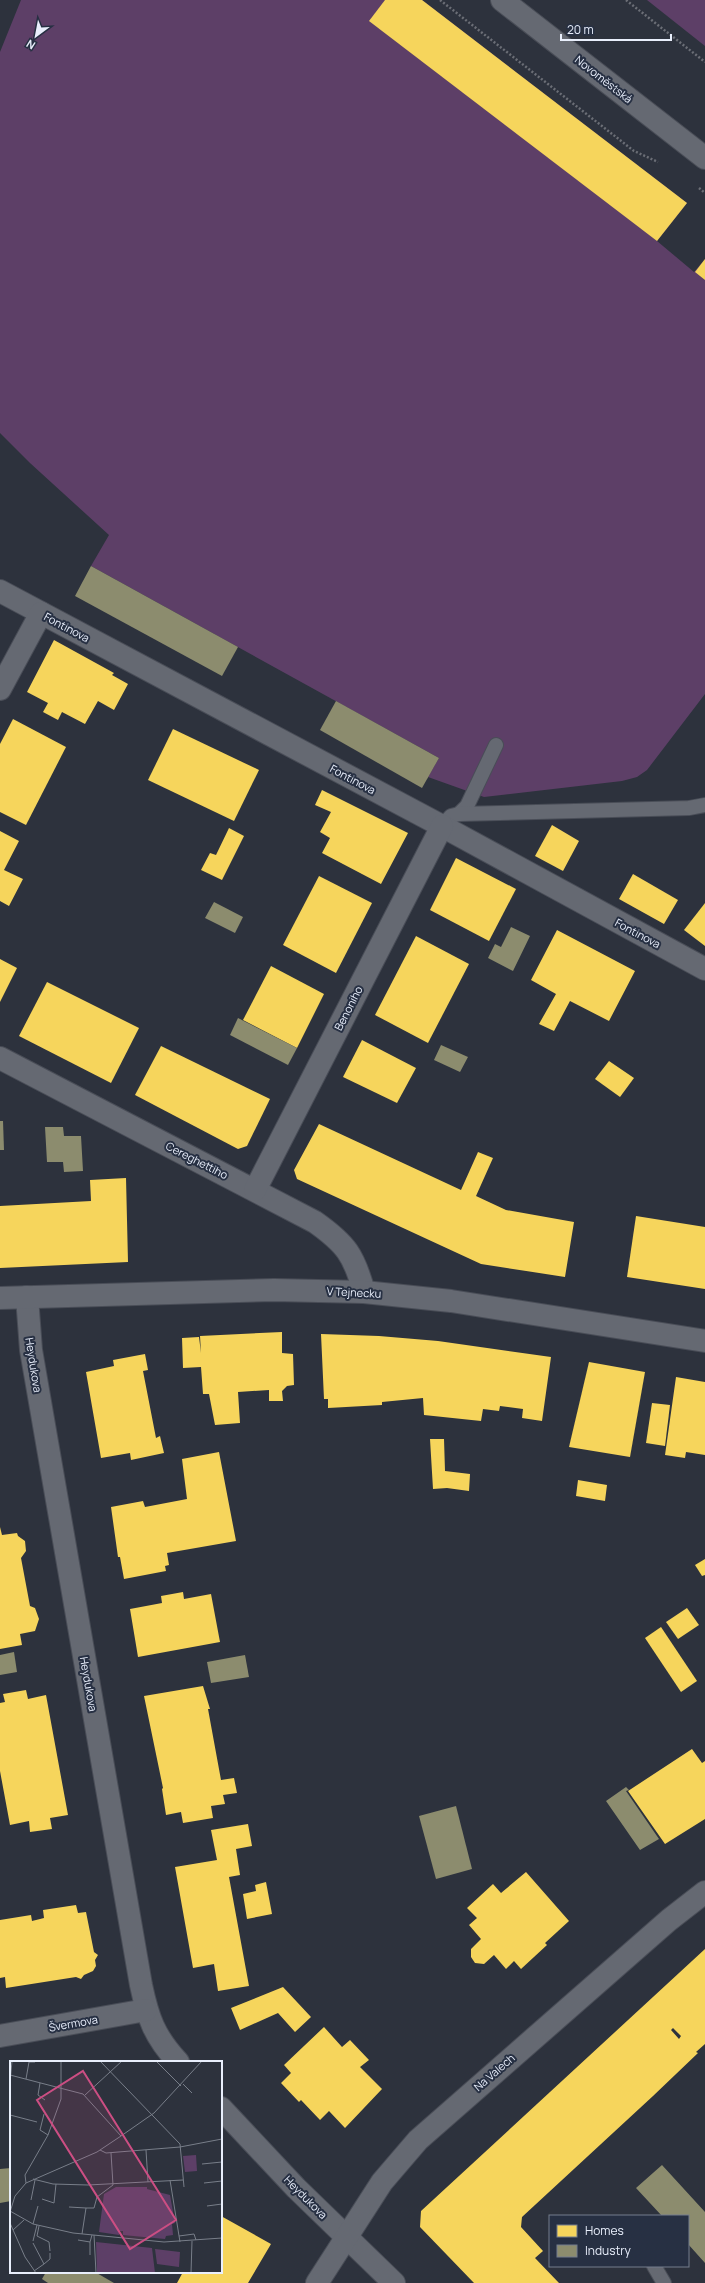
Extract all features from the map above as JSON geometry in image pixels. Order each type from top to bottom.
[{"type":"street","name":"Novoměstská","points":[[502,0],[705,158]]},
{"type":"street","name":"Fontinova","points":[[0,591],[451,820],[705,970]]},
{"type":"street","points":[[0,690],[41,613]]},
{"type":"street","name":"Benoniho","points":[[255,1190],[451,820]]},
{"type":"street","name":"Cereghettiho","points":[[0,1058],[315,1222],[332,1234],[352,1256],[364,1292]]},
{"type":"street","name":"V Tejnecku","points":[[0,1298],[274,1290],[364,1292],[452,1301],[705,1341]]},
{"type":"street","name":"Heydukova","points":[[27,1297],[31,1350],[146,2010],[152,2029],[160,2042],[177,2061]]},
{"type":"street","name":"Na Valech","points":[[317,2283],[382,2182],[404,2155],[434,2124],[669,1920],[705,1892]]},
{"type":"street","name":"Švermova","points":[[0,2036],[146,2010]]},
{"type":"street","name":"Heydukova","points":[[222,2109],[296,2188],[394,2283]]},
{"type":"lane","points":[[451,820],[467,806],[496,745]]},
{"type":"lane","points":[[451,820],[689,808],[705,805]]},
{"type":"lane","points":[[655,2267],[664,2283]]},
{"type":"path","points":[[440,0],[634,151],[659,163]]},
{"type":"path","points":[[626,0],[705,62]]},
{"type":"path","points":[[694,185],[705,193]]},
{"type":"shaded area","points":[[21,0],[422,0],[687,203],[657,241],[694,272],[705,259],[705,694],[647,770],[637,777],[622,781],[484,797],[428,777],[439,758],[91,566],[109,535],[30,463],[0,433],[0,52]]},
{"type":"shaded area","points":[[647,0],[705,0],[705,46]]},
{"type":"building: Homes","points":[[385,0],[422,0],[687,203],[657,241],[369,21]]},
{"type":"building: Homes","points":[[705,259],[705,280],[695,272]]},
{"type":"building: Homes","points":[[54,640],[114,673],[112,675],[128,684],[114,710],[98,701],[85,724],[62,712],[58,720],[43,712],[48,703],[27,692]]},
{"type":"building: Homes","points":[[13,719],[66,747],[26,825],[0,812],[0,744]]},
{"type":"building: Homes","points":[[173,729],[259,770],[234,821],[148,780]]},
{"type":"building: Homes","points":[[322,790],[408,833],[381,884],[322,853],[330,838],[320,832],[331,812],[315,805]]},
{"type":"building: Homes","points":[[552,825],[579,841],[563,871],[535,856]]},
{"type":"building: Homes","points":[[229,828],[244,836],[222,880],[201,870],[210,853],[216,855]]},
{"type":"building: Homes","points":[[0,831],[19,841],[4,870],[23,879],[9,906],[0,901]]},
{"type":"building: Homes","points":[[456,858],[516,889],[489,941],[430,910]]},
{"type":"building: Homes","points":[[633,874],[678,900],[664,924],[619,899]]},
{"type":"building: Homes","points":[[319,876],[372,903],[336,973],[283,945]]},
{"type":"building: Homes","points":[[705,903],[705,946],[684,930]]},
{"type":"building: Homes","points":[[557,930],[635,971],[609,1021],[570,1001],[554,1031],[539,1024],[556,994],[531,980]]},
{"type":"building: Homes","points":[[416,936],[469,964],[428,1043],[375,1015]]},
{"type":"building: Homes","points":[[0,959],[17,968],[0,1002]]},
{"type":"building: Homes","points":[[271,966],[324,994],[297,1048],[243,1020]]},
{"type":"building: Homes","points":[[47,982],[139,1028],[111,1083],[19,1036]]},
{"type":"building: Homes","points":[[362,1040],[416,1068],[397,1103],[343,1077]]},
{"type":"building: Homes","points":[[161,1046],[270,1099],[247,1146],[238,1149],[135,1095]]},
{"type":"building: Homes","points":[[609,1061],[634,1078],[620,1097],[595,1079]]},
{"type":"building: Homes","points":[[319,1124],[461,1190],[478,1152],[493,1158],[476,1196],[506,1210],[574,1222],[565,1277],[481,1264],[297,1179],[294,1170]]},
{"type":"building: Homes","points":[[126,1178],[128,1262],[0,1268],[0,1206],[91,1201],[90,1180]]},
{"type":"building: Homes","points":[[636,1216],[705,1227],[705,1289],[627,1277]]},
{"type":"building: Homes","points":[[282,1332],[282,1353],[293,1354],[294,1385],[287,1386],[282,1391],[283,1401],[269,1401],[269,1390],[238,1392],[240,1423],[215,1425],[209,1394],[203,1394],[201,1367],[183,1368],[182,1338],[199,1337],[201,1353],[200,1336]]},
{"type":"building: Homes","points":[[321,1334],[379,1336],[438,1341],[551,1357],[542,1421],[522,1418],[523,1409],[500,1406],[499,1411],[483,1409],[481,1421],[424,1415],[423,1398],[382,1402],[382,1405],[328,1408],[328,1399],[324,1399]]},
{"type":"building: Homes","points":[[145,1354],[148,1370],[143,1371],[156,1438],[160,1436],[164,1453],[131,1460],[130,1453],[101,1458],[86,1372],[114,1366],[113,1360]]},
{"type":"building: Homes","points":[[589,1362],[645,1372],[630,1457],[569,1447]]},
{"type":"building: Homes","points":[[676,1377],[705,1382],[705,1455],[686,1452],[685,1458],[665,1455]]},
{"type":"building: Homes","points":[[652,1403],[670,1405],[665,1446],[646,1443]]},
{"type":"building: Homes","points":[[430,1439],[444,1439],[445,1471],[470,1474],[469,1491],[447,1488],[433,1489]]},
{"type":"building: Homes","points":[[219,1452],[236,1541],[167,1553],[169,1565],[165,1566],[166,1571],[124,1579],[120,1557],[118,1557],[111,1507],[143,1501],[145,1507],[187,1499],[182,1459]]},
{"type":"building: Homes","points":[[578,1480],[607,1485],[605,1501],[576,1496]]},
{"type":"building: Homes","points":[[0,1527],[2,1535],[17,1533],[18,1536],[25,1541],[26,1551],[21,1558],[30,1606],[35,1608],[39,1619],[35,1631],[20,1634],[22,1645],[0,1649]]},
{"type":"building: Homes","points":[[705,1559],[705,1575],[702,1576],[695,1565]]},
{"type":"building: Homes","points":[[183,1592],[184,1599],[211,1594],[220,1642],[138,1657],[130,1609],[162,1603],[161,1596]]},
{"type":"building: Homes","points":[[687,1608],[699,1625],[678,1639],[666,1622]]},
{"type":"building: Homes","points":[[661,1627],[697,1681],[681,1692],[645,1638]]},
{"type":"building: Homes","points":[[203,1686],[210,1709],[208,1709],[221,1780],[234,1778],[237,1793],[223,1795],[225,1804],[211,1806],[213,1818],[183,1823],[181,1812],[166,1815],[163,1788],[144,1696]]},
{"type":"building: Homes","points":[[26,1690],[28,1699],[46,1695],[68,1815],[50,1818],[52,1829],[30,1832],[29,1821],[10,1825],[0,1771],[0,1703],[5,1702],[3,1694]]},
{"type":"building: Homes","points":[[692,1749],[702,1763],[705,1761],[705,1819],[665,1844],[628,1791]]},
{"type":"building: Homes","points":[[248,1824],[252,1846],[236,1849],[240,1875],[229,1877],[249,1986],[218,1991],[214,1964],[193,1968],[175,1867],[217,1860],[211,1830]]},
{"type":"building: Homes","points":[[526,1872],[569,1921],[545,1943],[547,1945],[521,1969],[514,1961],[506,1969],[494,1955],[484,1964],[475,1963],[471,1957],[471,1949],[481,1939],[469,1925],[477,1918],[467,1908],[493,1884],[501,1893]]},
{"type":"building: Homes","points":[[266,1882],[272,1914],[247,1919],[243,1894],[256,1891],[255,1885]]},
{"type":"building: Homes","points":[[76,1905],[78,1913],[86,1912],[94,1952],[98,1955],[95,1960],[96,1966],[93,1971],[84,1975],[81,1979],[76,1977],[6,1988],[5,1977],[0,1978],[0,1920],[31,1915],[32,1921],[44,1918],[43,1910]]},
{"type":"building: Homes","points":[[705,1949],[705,2044],[696,2052],[698,2053],[653,2096],[522,2217],[521,2227],[543,2251],[535,2258],[559,2283],[474,2283],[420,2227],[421,2211]],"holes":[[[673,2028],[681,2036],[679,2039],[671,2030]]]},
{"type":"building: Homes","points":[[283,1987],[311,2017],[295,2032],[278,2013],[240,2030],[231,2008]]},
{"type":"building: Homes","points":[[324,2027],[342,2047],[350,2040],[369,2060],[360,2067],[382,2089],[345,2128],[329,2111],[320,2120],[301,2100],[299,2102],[281,2083],[291,2073],[284,2065]]},
{"type":"building: Homes","points":[[222,2217],[271,2244],[248,2283],[177,2283],[182,2273],[222,2273]]},
{"type":"building: Industry","points":[[91,566],[238,647],[222,676],[75,596]]},
{"type":"building: Industry","points":[[336,701],[439,758],[422,788],[320,730]]},
{"type":"building: Industry","points":[[214,902],[243,917],[235,933],[205,918]]},
{"type":"building: Industry","points":[[511,927],[530,936],[513,971],[488,958],[495,944],[501,947]]},
{"type":"building: Industry","points":[[238,1018],[297,1048],[288,1065],[230,1035]]},
{"type":"building: Industry","points":[[441,1045],[468,1057],[460,1072],[434,1060]]},
{"type":"building: Industry","points":[[0,1121],[3,1121],[4,1150],[0,1150]]},
{"type":"building: Industry","points":[[45,1127],[63,1127],[64,1136],[81,1136],[83,1171],[64,1172],[63,1162],[47,1162]]},
{"type":"building: Industry","points":[[14,1652],[17,1672],[0,1675],[0,1655]]},
{"type":"building: Industry","points":[[245,1655],[249,1677],[211,1683],[207,1662]]},
{"type":"building: Industry","points":[[626,1787],[629,1790],[626,1791],[659,1839],[640,1850],[606,1801]]},
{"type":"building: Industry","points":[[456,1806],[472,1869],[436,1879],[419,1816]]},
{"type":"building: Industry","points":[[662,2165],[705,2212],[705,2263],[689,2245],[689,2215],[661,2215],[636,2188]]},
{"type":"building: Industry","points":[[10,2168],[10,2201],[0,2203],[0,2169]]},
{"type":"building: Industry","points":[[45,2273],[97,2273],[114,2283],[48,2283],[42,2279]]}]
